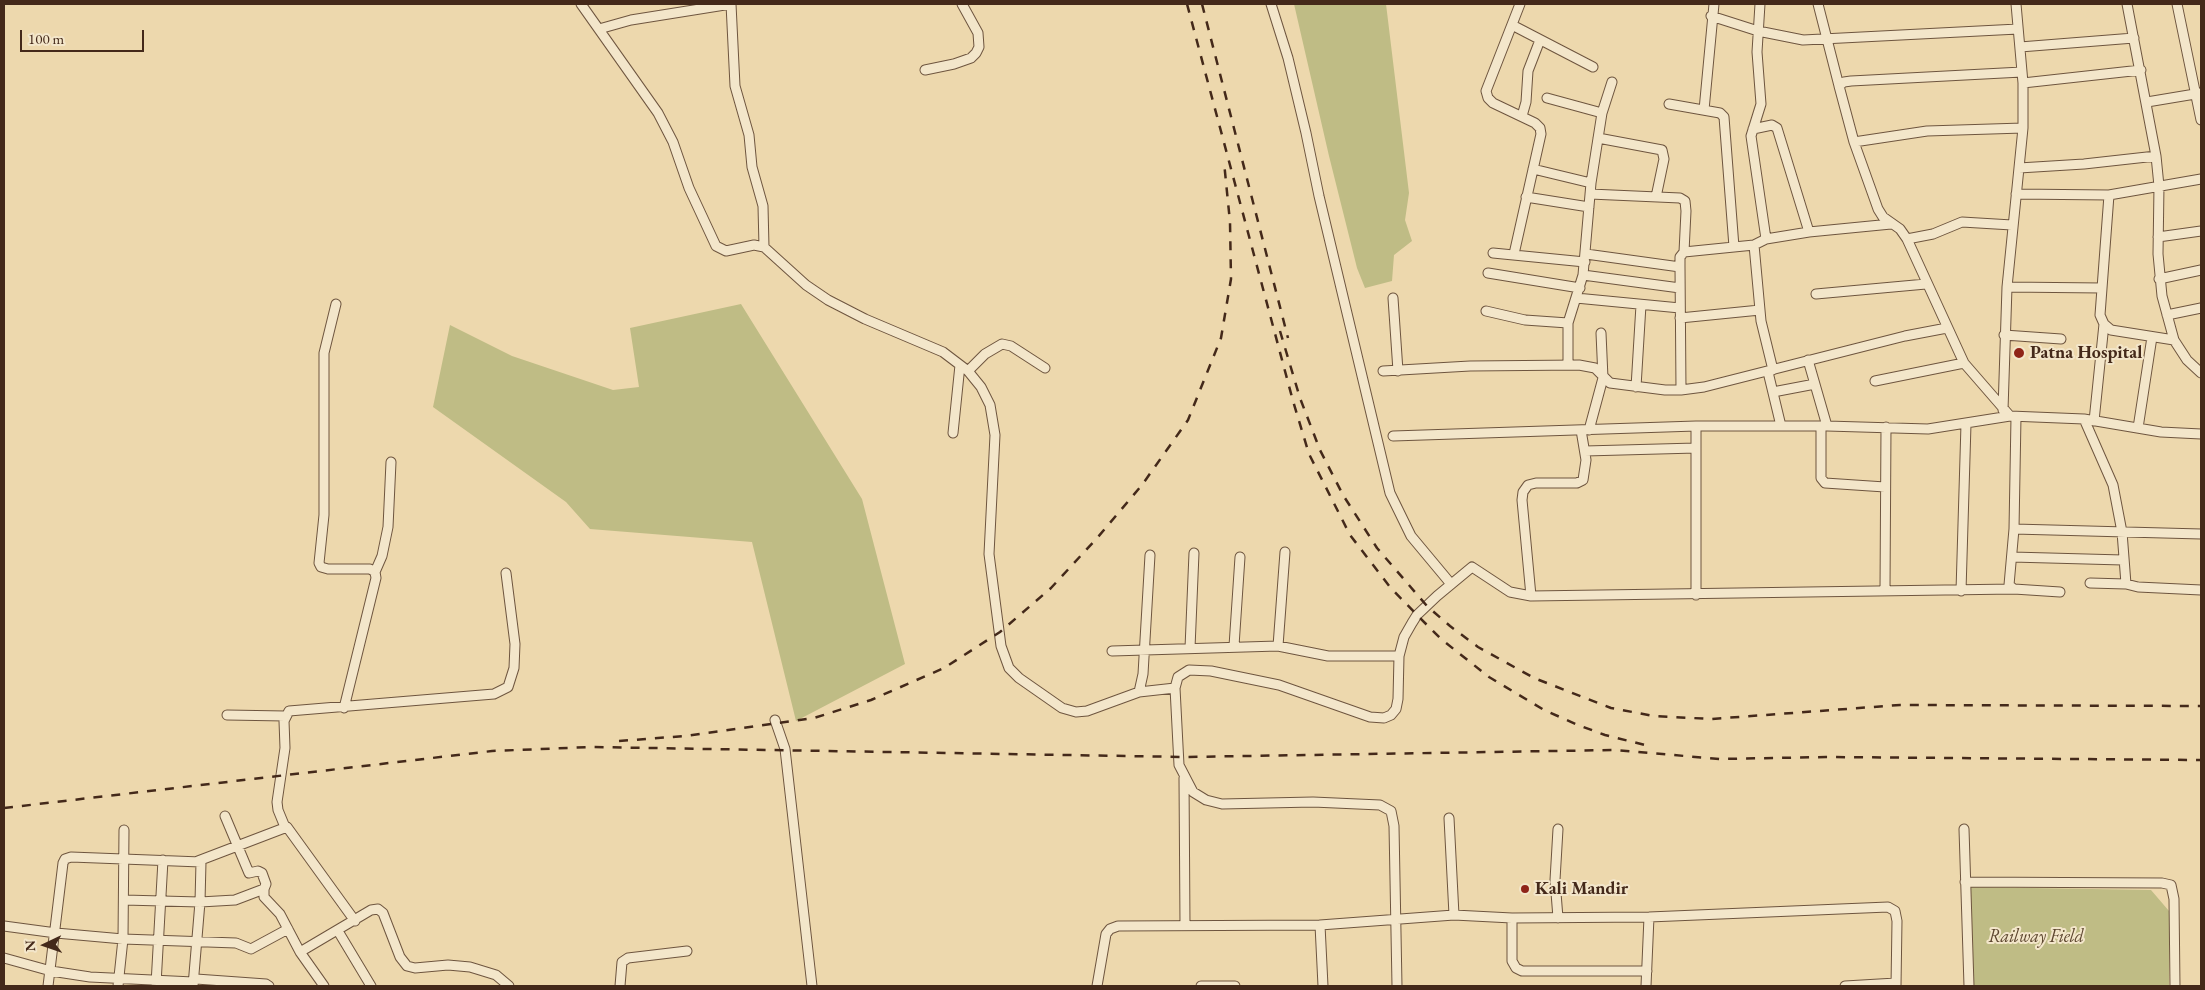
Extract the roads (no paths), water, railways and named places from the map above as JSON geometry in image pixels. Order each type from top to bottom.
[{"type":"street","points":[[581,4],[658,113],[673,142],[712,242],[726,250],[754,244],[764,247],[806,285],[828,300],[865,319],[943,352],[968,371],[981,387],[990,405],[994,435],[989,554],[1001,646],[1009,668],[1018,678],[1068,712],[1087,711],[1139,692],[1176,688]]},
{"type":"street","points":[[599,29],[631,20],[731,4],[735,86],[749,135],[752,167],[763,206],[764,247]]},
{"type":"street","points":[[924,70],[954,64],[971,58],[979,48],[978,33],[962,4]]},
{"type":"street","points":[[1271,4],[1288,58],[1304,124],[1318,196],[1390,493],[1411,536],[1451,584]]},
{"type":"street","points":[[1514,254],[1540,128],[1522,116],[1493,103],[1488,98],[1486,91],[1520,4]]},
{"type":"street","points":[[1704,110],[1711,16],[1714,4]]},
{"type":"street","points":[[1760,4],[1757,52],[1761,104],[1753,129],[1751,146],[1766,239]]},
{"type":"street","points":[[1818,4],[1854,142],[1878,209],[1891,224],[1900,229],[1907,239],[1926,284],[1964,363],[2003,410],[2013,417]]},
{"type":"street","points":[[2003,410],[2007,287],[2023,128],[2023,83],[2016,4]]},
{"type":"street","points":[[2126,4],[2141,70],[2156,156],[2159,186],[2159,279],[2166,315],[2174,340],[2187,360],[2201,374]]},
{"type":"street","points":[[2177,4],[2199,94],[2201,120]]},
{"type":"street","points":[[1711,16],[1758,31],[1795,40],[2018,29]]},
{"type":"street","points":[[1512,24],[1593,67]]},
{"type":"street","points":[[2020,47],[2134,38]]},
{"type":"street","points":[[1522,116],[1526,102],[1528,71],[1540,40]]},
{"type":"street","points":[[2023,83],[2141,70]]},
{"type":"street","points":[[1839,86],[1844,82],[1851,81],[2022,72]]},
{"type":"street","points":[[1568,365],[1568,323],[1583,275],[1591,183],[1602,113],[1612,82]]},
{"type":"street","points":[[2147,102],[2199,94]]},
{"type":"street","points":[[1547,98],[1602,113]]},
{"type":"street","points":[[1669,104],[1720,113],[1726,124],[1734,247]]},
{"type":"street","points":[[1753,129],[1772,125],[1777,128],[1809,232]]},
{"type":"street","points":[[1854,142],[1927,131],[2023,128]]},
{"type":"street","points":[[1598,138],[1662,150],[1664,159],[1656,196]]},
{"type":"street","points":[[2019,168],[2084,164],[2156,156]]},
{"type":"street","points":[[1533,169],[1591,183]]},
{"type":"street","points":[[2016,194],[2109,195],[2159,186],[2200,182]]},
{"type":"street","points":[[1590,194],[1656,196],[1680,198],[1684,201],[1684,252],[1680,257],[1681,390]]},
{"type":"street","points":[[2109,195],[2100,315],[2104,324],[2111,330],[2174,340]]},
{"type":"street","points":[[1526,197],[1589,207]]},
{"type":"street","points":[[1907,239],[1933,234],[1962,222],[2012,225]]},
{"type":"street","points":[[1684,252],[1754,245],[1766,239],[1809,232],[1891,224]]},
{"type":"street","points":[[2158,237],[2201,231]]},
{"type":"street","points":[[1754,245],[1760,310],[1773,392],[1781,426]]},
{"type":"street","points":[[1493,253],[1680,266]]},
{"type":"street","points":[[2159,279],[2201,270]]},
{"type":"street","points":[[1488,273],[1580,288]]},
{"type":"street","points":[[1583,275],[1680,288]]},
{"type":"street","points":[[1816,294],[1926,284]]},
{"type":"street","points":[[2007,287],[2102,288]]},
{"type":"street","points":[[1393,298],[1398,370]]},
{"type":"street","points":[[1576,298],[1641,305],[1680,313],[1760,310]]},
{"type":"street","points":[[336,304],[324,353],[324,515],[319,564],[321,567],[328,569],[367,569],[375,572]]},
{"type":"street","points":[[1636,387],[1641,305]]},
{"type":"street","points":[[2166,315],[2201,308]]},
{"type":"street","points":[[1486,311],[1525,320],[1568,323]]},
{"type":"street","points":[[2094,421],[2104,324]]},
{"type":"street","points":[[1383,372],[1470,366],[1568,365],[1595,368],[1610,383],[1681,390],[1771,371],[1905,336],[1947,328]]},
{"type":"street","points":[[1531,596],[1522,500],[1523,492],[1528,485],[1536,483],[1577,483],[1583,480],[1586,472],[1585,430],[1603,378],[1601,333]]},
{"type":"street","points":[[2004,334],[2061,338]]},
{"type":"street","points":[[2138,428],[2152,337]]},
{"type":"street","points":[[968,371],[985,354],[1002,344],[1011,346],[1045,368]]},
{"type":"street","points":[[1808,360],[1824,426],[1820,478],[1825,483],[1885,487]]},
{"type":"street","points":[[1875,381],[1964,363]]},
{"type":"street","points":[[953,433],[960,365]]},
{"type":"street","points":[[1773,392],[1815,384]]},
{"type":"street","points":[[2013,417],[2014,529],[2009,585],[2014,589]]},
{"type":"street","points":[[1393,436],[1696,426],[1824,426],[1928,429],[2013,417],[2084,419],[2138,428],[2201,434]]},
{"type":"street","points":[[2084,419],[2113,484],[2122,532],[2126,584]]},
{"type":"street","points":[[1960,591],[1966,424]]},
{"type":"street","points":[[1696,426],[1696,595]]},
{"type":"street","points":[[1885,590],[1886,427]]},
{"type":"street","points":[[1585,451],[1696,448]]},
{"type":"street","points":[[344,708],[376,578],[375,572],[382,556],[388,527],[391,462]]},
{"type":"street","points":[[2014,529],[2201,534]]},
{"type":"street","points":[[1278,646],[1285,552]]},
{"type":"street","points":[[1190,648],[1194,553]]},
{"type":"street","points":[[1139,692],[1143,674],[1150,555]]},
{"type":"street","points":[[1234,646],[1240,557]]},
{"type":"street","points":[[2012,558],[2123,560]]},
{"type":"street","points":[[1397,986],[1394,826],[1393,816],[1387,807],[1313,802],[1222,804],[1206,800],[1193,792],[1184,777],[1178,757],[1176,688],[1178,677],[1189,670],[1211,671],[1279,685],[1370,716],[1384,718],[1391,715],[1398,699],[1399,656],[1404,638],[1417,615],[1472,567],[1510,592],[1531,596],[2014,589],[2060,592]]},
{"type":"street","points":[[227,715],[285,716],[292,711],[344,708],[392,701],[494,694],[508,687],[514,668],[515,644],[506,573]]},
{"type":"street","points":[[2090,583],[2126,584],[2138,588],[2201,590]]},
{"type":"street","points":[[1112,652],[1234,646],[1278,646],[1328,656],[1399,656]]},
{"type":"street","points":[[285,716],[284,757],[277,802],[278,810],[285,827],[288,828],[354,921]]},
{"type":"street","points":[[774,720],[785,749],[812,986]]},
{"type":"street","points":[[1184,777],[1185,925]]},
{"type":"street","points":[[224,816],[249,873],[262,872],[266,884],[264,897],[280,914],[300,952],[324,986]]},
{"type":"street","points":[[1449,818],[1454,915]]},
{"type":"street","points":[[48,986],[65,859],[71,857],[198,861],[285,827]]},
{"type":"street","points":[[1558,829],[1556,880],[1558,918]]},
{"type":"street","points":[[1964,829],[1969,986]]},
{"type":"street","points":[[119,983],[123,938],[124,830]]},
{"type":"street","points":[[156,983],[160,940],[163,860]]},
{"type":"street","points":[[193,984],[202,866],[198,861]]},
{"type":"street","points":[[1965,882],[2152,882],[2171,885],[2174,899],[2175,986]]},
{"type":"street","points":[[124,900],[200,902],[241,899],[264,889]]},
{"type":"street","points":[[1097,986],[1103,944],[1110,929],[1126,925],[1320,925],[1454,915],[1558,918],[1648,917],[1888,908],[1895,911],[1897,921],[1896,985],[1845,986]]},
{"type":"street","points":[[300,952],[371,910],[380,910],[400,957],[411,968],[448,965],[470,967],[496,975],[509,986]]},
{"type":"street","points":[[1646,986],[1648,917]]},
{"type":"street","points":[[1512,918],[1512,961],[1516,968],[1522,970],[1646,971]]},
{"type":"street","points":[[1320,925],[1323,986]]},
{"type":"street","points":[[4,926],[56,933],[123,938],[236,943],[250,949],[288,929]]},
{"type":"street","points":[[338,931],[371,986]]},
{"type":"street","points":[[620,986],[622,962],[628,958],[687,951]]},
{"type":"street","points":[[4,958],[51,971],[119,983],[193,984]]},
{"type":"street","points":[[193,984],[196,979],[248,982],[269,986]]},
{"type":"street","points":[[1201,986],[1235,986]]},
{"type":"railway","points":[[1187,4],[1293,401],[1309,454],[1350,535],[1390,587],[1417,615],[1441,639],[1489,677],[1544,710],[1578,725],[1605,735],[1649,746]]},
{"type":"railway","points":[[1202,4],[1288,338]]},
{"type":"railway","points":[[619,741],[685,736],[814,718],[871,700],[944,668],[1000,632],[1051,588],[1142,485],[1188,420],[1221,338],[1231,279],[1230,222],[1224,162]]},
{"type":"railway","points":[[1280,331],[1300,398],[1320,450],[1343,495],[1377,548],[1427,606],[1450,626],[1478,647],[1534,678],[1611,708],[1654,716],[1711,719],[1900,705],[2201,706]]},
{"type":"railway","points":[[4,808],[492,751],[591,747],[1185,757],[1614,750],[1720,759],[1826,757],[2201,760]]},
{"type":"place","name":"Patna Hospital","points":[[2019,353]]},
{"type":"place","name":"Kali Mandir","points":[[1525,889]]},
{"type":"park label","name":"Railway Field","points":[[2036,937]]}]
